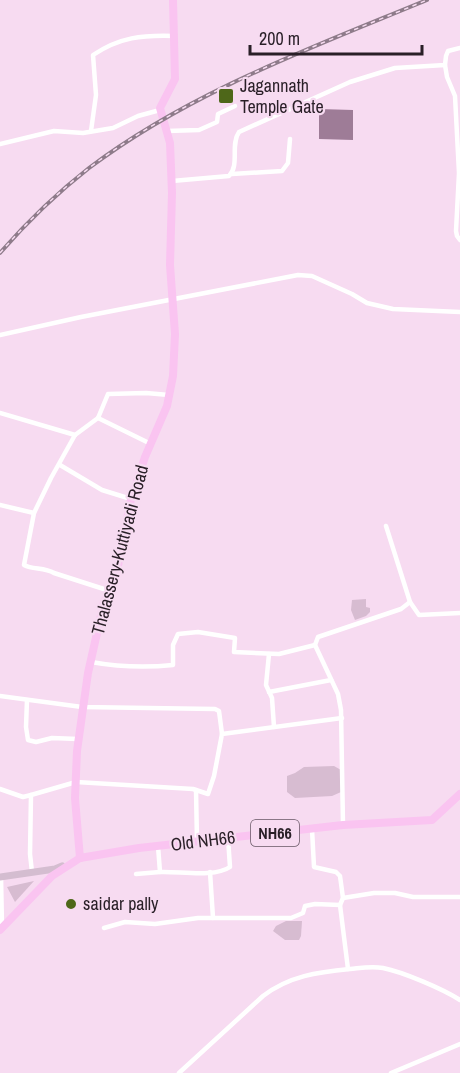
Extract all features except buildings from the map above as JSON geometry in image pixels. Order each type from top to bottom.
[{"type":"main road","points":[[160,110],[175,79],[173,0]]},
{"type":"main road","name":"Thalassery-Kuttiyadi Road","points":[[80,858],[75,798],[82,707],[104,602],[116,581],[130,499],[170,396],[175,362],[170,265],[172,181],[170,143],[160,110]]},
{"type":"main road","name":"Old NH66","points":[[1,929],[52,876],[80,858],[158,846],[343,825],[432,820],[459,798]]},
{"type":"street","points":[[92,131],[96,95],[93,55],[119,41],[133,37],[175,36]]},
{"type":"street","points":[[460,48],[448,51],[445,64],[447,77],[455,96],[460,164],[456,231],[460,240]]},
{"type":"street","points":[[232,174],[236,138],[239,132],[350,82],[395,68],[445,64]]},
{"type":"street","points":[[167,131],[199,130],[218,122],[218,114],[236,106]]},
{"type":"street","points":[[0,144],[54,131],[92,131],[113,128],[138,116],[160,110]]},
{"type":"street","points":[[172,181],[282,171],[288,163],[290,139]]},
{"type":"street","points":[[0,335],[39,325],[298,275],[312,276],[367,303],[393,309],[460,312]]},
{"type":"street","points":[[110,591],[47,569],[24,565],[34,513],[75,435],[98,418],[108,394],[146,393],[170,396]]},
{"type":"street","points":[[0,413],[75,435]]},
{"type":"street","points":[[98,418],[150,444]]},
{"type":"street","points":[[60,465],[102,490],[130,499]]},
{"type":"street","points":[[0,505],[34,513]]},
{"type":"street","points":[[386,526],[410,602],[419,615],[460,613]]},
{"type":"street","points":[[343,825],[342,718],[338,694],[315,645],[318,637],[401,609],[410,602]]},
{"type":"street","points":[[91,662],[149,668],[174,665],[173,645],[178,634],[198,632],[234,638],[234,652],[283,654],[315,645]]},
{"type":"street","points":[[93,650],[102,652]]},
{"type":"street","points":[[269,654],[266,685],[272,698],[274,728]]},
{"type":"street","points":[[269,692],[331,680]]},
{"type":"street","points":[[0,696],[82,707],[215,709],[219,711],[221,717],[222,734],[208,794],[196,790],[76,782],[23,797],[0,789]]},
{"type":"street","points":[[27,700],[28,740],[36,742],[52,738],[78,739]]},
{"type":"street","points":[[222,734],[342,718]]},
{"type":"street","points":[[196,790],[197,842]]},
{"type":"street","points":[[31,795],[32,872]]},
{"type":"street","points":[[312,829],[314,867],[336,872],[340,876],[343,898],[340,905],[348,969]]},
{"type":"street","points":[[136,874],[224,870],[230,867],[228,838]]},
{"type":"street","points":[[158,846],[160,872]]},
{"type":"street","points":[[1,929],[1,877],[56,869],[80,858]]},
{"type":"street","points":[[210,872],[213,918]]},
{"type":"street","points":[[343,898],[374,893],[395,893],[413,897],[460,897]]},
{"type":"street","points":[[104,928],[125,922],[155,924],[213,918],[291,918],[303,913],[305,906],[340,905]]},
{"type":"street","points":[[179,1073],[273,988],[306,974],[371,966],[384,968],[433,986],[460,1000]]},
{"type":"street","points":[[391,1073],[460,1044]]},
{"type":"shaded area","points":[[319,109],[353,110],[353,140],[319,139]]},
{"type":"shaded area","points":[[366,599],[366,607],[370,608],[370,612],[355,620],[351,610],[352,600]]},
{"type":"shaded area","points":[[334,766],[341,770],[341,792],[332,796],[295,798],[287,792],[287,776],[304,767]]},
{"type":"shaded area","points":[[34,881],[15,902],[7,887]]},
{"type":"shaded area","points":[[286,921],[302,921],[299,940],[285,940],[273,931],[276,926]]},
{"type":"railway","points":[[0,253],[43,208],[89,168],[168,116],[296,54],[427,0]]},
{"type":"place","name":"Jagannath Temple Gate","points":[[226,96]]},
{"type":"place","name":"saidar pally","points":[[71,904]]}]
